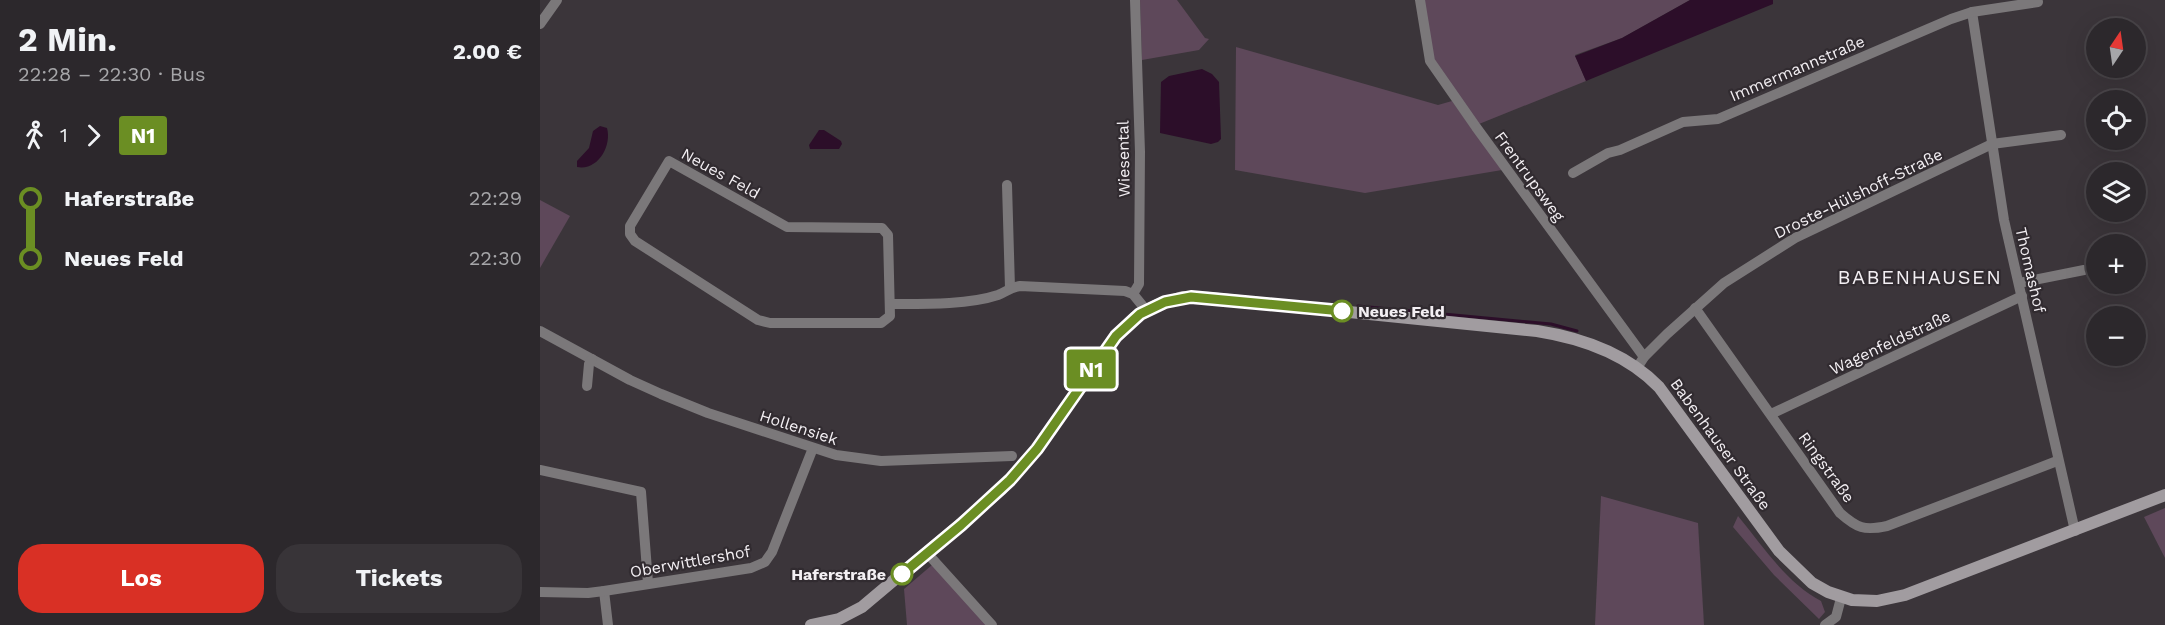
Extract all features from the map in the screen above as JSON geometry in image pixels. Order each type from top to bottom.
[{"type":"main road","name":"Babenhauser Straße","points":[[811,625],[839,619],[862,607],[1010,480],[1037,449],[1116,336],[1130,321],[1146,310],[1174,299],[1199,297],[1537,331],[1583,341],[1618,357],[1654,381],[1779,551],[1812,583],[1841,598],[1866,602],[1905,595],[2165,495]]},
{"type":"street","points":[[540,24],[557,0]]},
{"type":"street","name":"Wiesental","points":[[1133,294],[1139,284],[1140,152],[1136,0]]},
{"type":"street","name":"Frentrupsweg","points":[[1420,0],[1430,61],[1644,357]]},
{"type":"street","name":"Immermannstraße","points":[[1573,173],[1608,153],[1620,150],[1683,122],[1718,118],[1951,19],[1972,12],[2038,2]]},
{"type":"street","name":"Thomashof","points":[[1972,12],[2004,220],[2074,531]]},
{"type":"street","name":"Droste-Hülshoff-Straße","points":[[1637,368],[1644,357],[1724,283],[1795,238],[1992,144],[2061,135]]},
{"type":"street","name":"Neues Feld","points":[[669,160],[787,227],[882,228],[888,235],[890,304],[890,316],[881,323],[770,323],[758,320],[635,241],[630,234],[630,226],[669,160]]},
{"type":"street","points":[[1007,185],[1010,288]]},
{"type":"street","points":[[2019,283],[2084,270]]},
{"type":"street","points":[[890,304],[966,300],[999,294],[1020,286],[1125,291],[1133,294],[1146,310]]},
{"type":"street","name":"Wagenfeldstraße","points":[[1771,414],[2022,296]]},
{"type":"street","name":"Ringstraße","points":[[1695,308],[1840,513],[1860,528],[1873,529],[1887,526],[2058,461]]},
{"type":"street","name":"Hollensiek","points":[[540,331],[630,380],[670,398],[708,413],[836,455],[873,461],[1012,456]]},
{"type":"street","points":[[587,386],[589,364],[592,359]]},
{"type":"street","name":"Oberwittlershof","points":[[540,592],[604,591],[751,568],[765,562],[772,552],[813,448]]},
{"type":"street","points":[[540,470],[641,492],[648,583]]},
{"type":"street","points":[[927,553],[992,625]]},
{"type":"street","points":[[604,591],[608,625]]},
{"type":"street","points":[[1825,625],[1836,617],[1841,598]]},
{"type":"shaded area","points":[[1140,0],[1177,0],[1205,38],[1209,39],[1199,50],[1142,60]]},
{"type":"shaded area","points":[[1423,0],[1690,0],[1622,38],[1575,55],[1586,81],[1479,124],[1433,61]]},
{"type":"shaded area","points":[[1690,0],[1773,0],[1773,4],[1586,81],[1575,56],[1622,38]]},
{"type":"shaded area","points":[[1236,47],[1438,105],[1452,101],[1502,170],[1365,193],[1235,170]]},
{"type":"shaded area","points":[[1202,69],[1212,74],[1219,82],[1221,139],[1211,144],[1160,133],[1161,82],[1169,76]]},
{"type":"shaded area","points":[[600,126],[607,128],[608,135],[602,156],[591,165],[577,167],[577,161],[589,148],[593,131]]},
{"type":"shaded area","points":[[819,130],[824,130],[841,141],[839,149],[810,149],[809,145]]},
{"type":"shaded area","points":[[540,200],[570,216],[540,268]]},
{"type":"shaded area","points":[[1601,496],[1698,523],[1704,625],[1595,625]]},
{"type":"shaded area","points":[[2165,508],[2165,558],[2144,517]]},
{"type":"shaded area","points":[[1738,516],[1786,574],[1821,601],[1825,612],[1819,619],[1774,575],[1733,527]]},
{"type":"shaded area","points":[[932,565],[988,625],[907,625],[904,589]]},
{"type":"waterway","points":[[1358,306],[1551,324],[1577,331]]},
{"type":"bus line","name":"N1","points":[[902,574],[1010,480],[1037,449],[1116,336],[1140,314],[1165,302],[1183,297],[1342,311]]},
{"type":"place","name":"Neues Feld","points":[[1342,311]]},
{"type":"place","name":"Haferstraße","points":[[902,574]]},
{"type":"district","name":"BABENHAUSEN","points":[[1920,277]]}]
